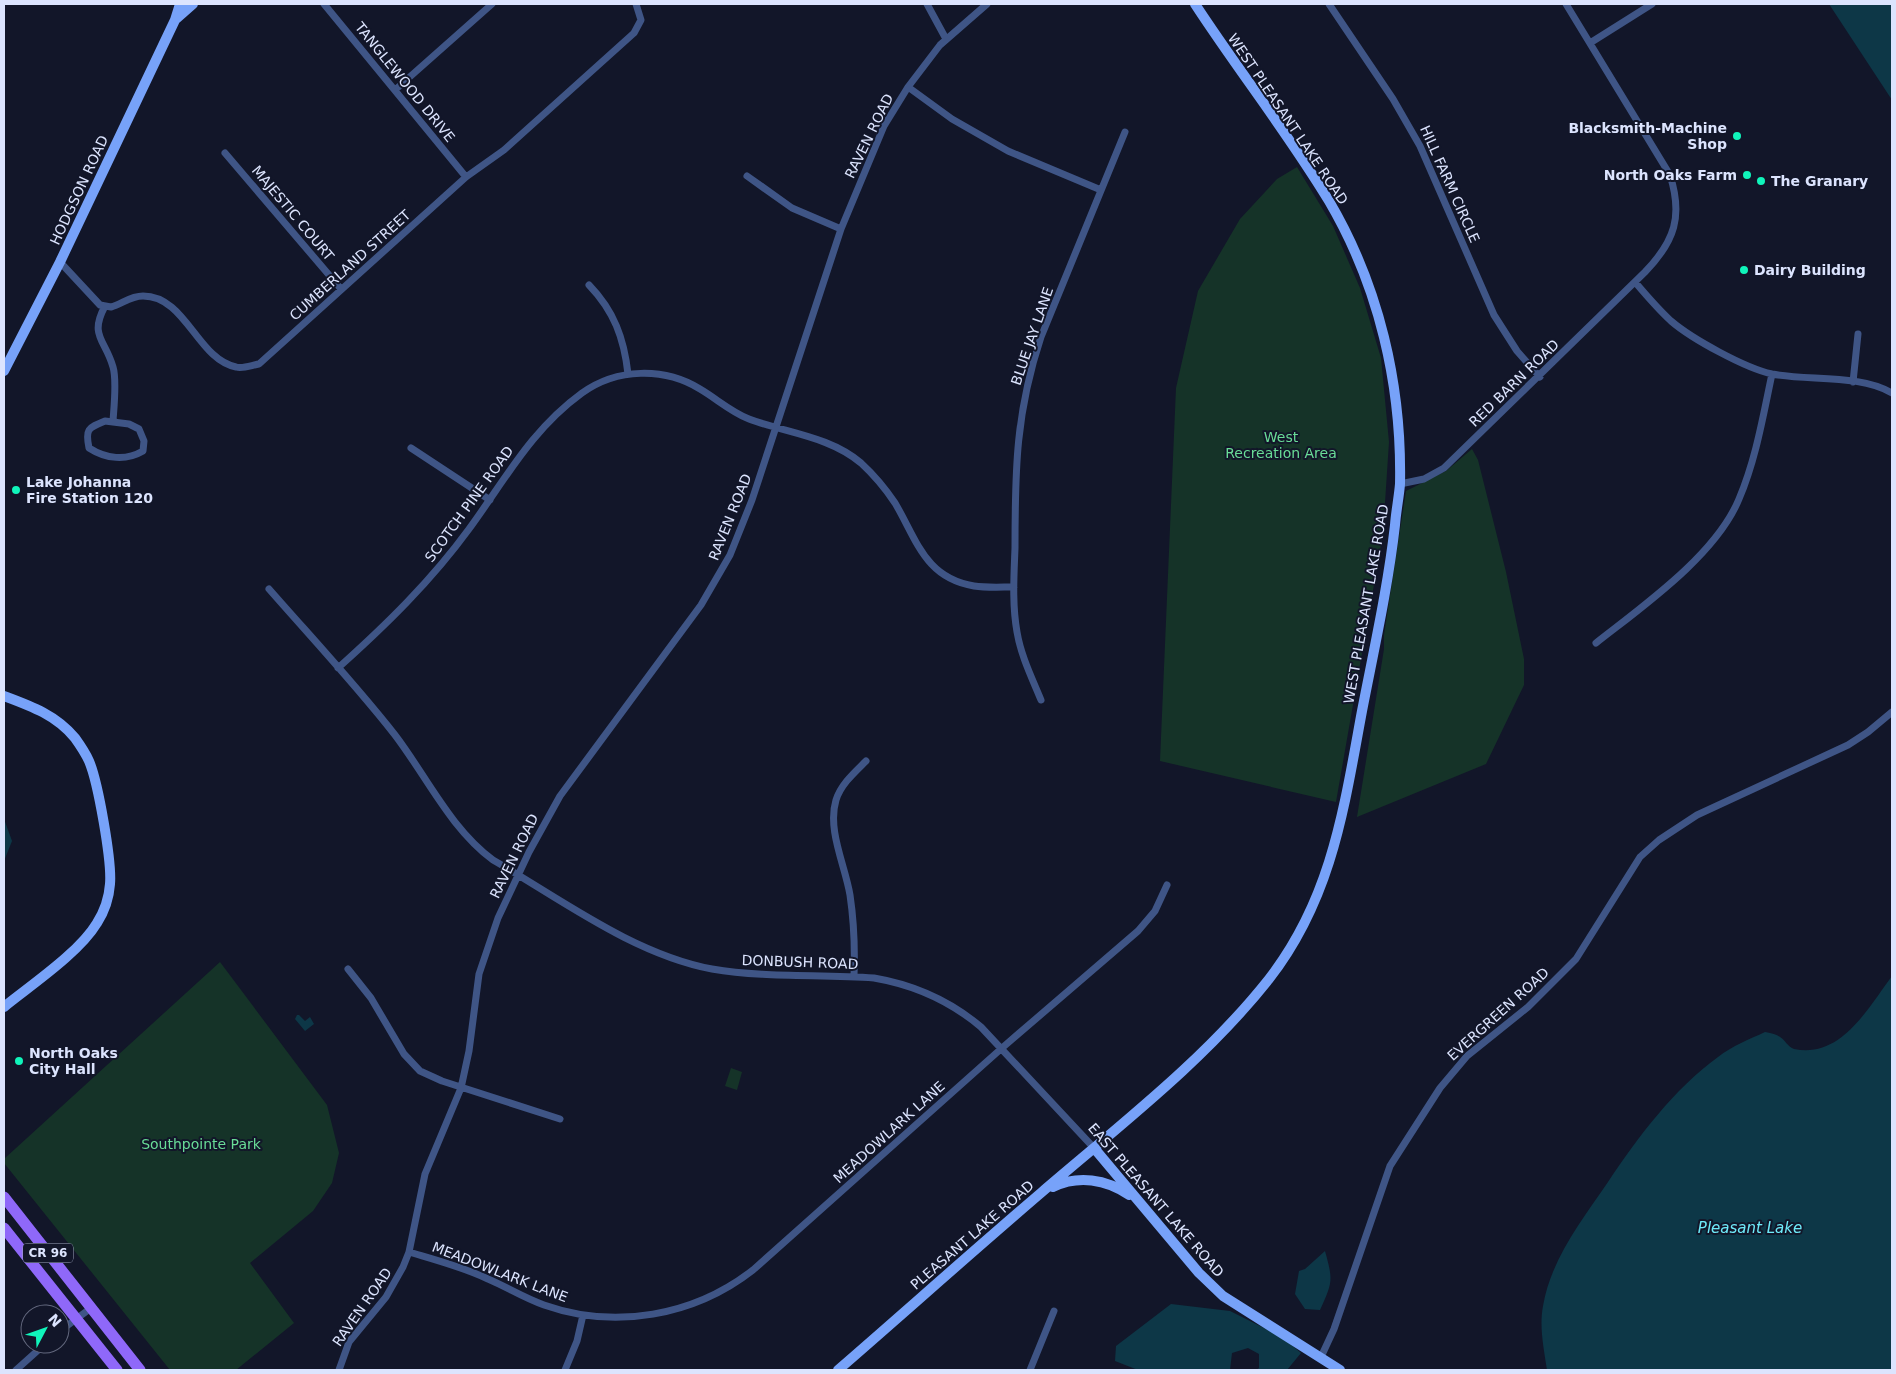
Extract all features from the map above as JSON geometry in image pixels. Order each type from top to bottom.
[{"type":"main road","name":"CR 96","points":[[4,1197],[140,1370]]},
{"type":"main road","name":"CR 96","points":[[4,1228],[117,1370]]},
{"type":"street","name":"HODGSON ROAD","points":[[4,371],[60,262],[176,20],[180,4]]},
{"type":"street","name":"HODGSON ROAD","points":[[176,20],[192,4]]},
{"type":"street","name":"TANGLEWOOD DRIVE","points":[[324,4],[466,177]]},
{"type":"street","points":[[395,90],[492,4]]},
{"type":"street","name":"CUMBERLAND STREET","points":[[105,306],[110,307],[127,299],[144,296],[160,300],[173,309],[219,361],[238,368],[259,364],[466,177],[504,150],[634,33],[641,20],[636,4]]},
{"type":"street","points":[[927,4],[946,39]]},
{"type":"street","name":"RAVEN ROAD","points":[[339,1370],[349,1342],[396,1282],[409,1252],[425,1174],[461,1088],[467,1065],[479,974],[485,952],[519,874],[546,819],[576,773],[689,622],[716,580],[742,528],[841,228],[884,126],[908,87],[946,39],[988,4]]},
{"type":"street","name":"WEST PLEASANT LAKE ROAD","points":[[1124,1122],[1189,1064],[1237,1016],[1287,953],[1315,903],[1330,864],[1342,818],[1391,555],[1400,484],[1397,410],[1389,356],[1378,314],[1357,256],[1329,201],[1195,4]]},
{"type":"street","name":"HILL FARM CIRCLE","points":[[1329,4],[1408,122],[1494,315],[1516,351],[1540,377]]},
{"type":"street","points":[[1566,4],[1663,161],[1674,188],[1676,217],[1669,244],[1635,282],[1658,309],[1683,330],[1738,360],[1772,374],[1876,385],[1892,393]]},
{"type":"street","points":[[1590,43],[1652,4]]},
{"type":"street","points":[[908,87],[952,119],[1008,151],[1101,190]]},
{"type":"street","name":"BLUE JAY LANE","points":[[1041,700],[1021,648],[1014,613],[1016,452],[1025,394],[1042,337],[1125,132]]},
{"type":"street","name":"MAJESTIC COURT","points":[[225,153],[342,289]]},
{"type":"street","points":[[747,176],[792,208],[841,228]]},
{"type":"street","points":[[60,262],[100,305],[105,306],[96,322],[100,338],[114,367],[113,421]]},
{"type":"street","name":"RED BARN ROAD","points":[[1400,484],[1424,479],[1444,468],[1540,377],[1635,282]]},
{"type":"street","points":[[589,285],[609,308],[616,323],[626,352],[628,374]]},
{"type":"street","points":[[1853,382],[1858,334]]},
{"type":"street","name":"SCOTCH PINE ROAD","points":[[338,668],[422,587],[464,537],[515,460],[529,443],[571,402],[596,384],[628,374],[650,373],[673,377],[700,389],[739,415],[776,428]]},
{"type":"street","points":[[1596,643],[1680,576],[1716,536],[1739,501],[1754,457],[1772,374]]},
{"type":"street","points":[[106,421],[113,421],[129,424],[140,429],[144,441],[143,451],[132,458],[120,458],[98,455],[89,448],[86,435],[90,427],[106,421]]},
{"type":"street","points":[[776,428],[827,443],[842,450],[864,466],[885,488],[922,554],[940,572],[975,586],[1014,587]]},
{"type":"street","points":[[411,448],[490,500]]},
{"type":"street","points":[[269,589],[394,734],[468,839],[493,860],[519,874]]},
{"type":"street","points":[[4,696],[43,711],[54,718],[70,733],[83,750],[94,777],[110,871],[108,897],[104,910],[88,935],[4,1007]]},
{"type":"street","name":"EVERGREEN ROAD","points":[[1321,1356],[1337,1320],[1390,1166],[1417,1122],[1440,1088],[1467,1056],[1528,1007],[1576,959],[1640,857],[1659,840],[1692,818],[1848,745],[1892,712]]},
{"type":"street","points":[[854,976],[853,924],[850,896],[835,830],[834,811],[841,790],[866,761]]},
{"type":"street","name":"DONBUSH ROAD","points":[[519,874],[640,946],[686,963],[736,972],[854,976],[894,981],[932,994],[966,1014],[1002,1048],[1056,1108]]},
{"type":"street","name":"MEADOWLARK LANE","points":[[409,1252],[464,1269],[544,1305],[582,1315],[619,1318],[664,1313],[704,1300],[724,1290],[753,1270],[1002,1048],[1138,931],[1155,911],[1167,885]]},
{"type":"street","points":[[348,969],[371,998],[412,1063],[431,1077],[560,1119]]},
{"type":"street","name":"EAST PLEASANT LAKE ROAD","points":[[1056,1108],[1094,1148],[1198,1273],[1223,1296],[1321,1356],[1340,1370]]},
{"type":"street","name":"PLEASANT LAKE ROAD","points":[[838,1370],[1124,1122]]},
{"type":"street","points":[[1041,1193],[1065,1182],[1094,1181],[1120,1189],[1140,1203]]},
{"type":"street","points":[[70,1325],[92,1308]]},
{"type":"street","points":[[1030,1370],[1054,1311]]},
{"type":"street","name":"MEADOWLARK LANE","points":[[565,1370],[577,1341],[582,1315]]},
{"type":"street","points":[[16,1370],[34,1354]]},
{"type":"green space","name":"West Recreation Area","points":[[1297,167],[1333,226],[1360,288],[1381,358],[1389,442],[1383,533],[1336,802],[1160,761],[1176,388],[1198,291],[1240,219],[1277,179]]},
{"type":"green space","points":[[1472,449],[1478,460],[1506,572],[1524,659],[1524,685],[1486,764],[1357,817],[1384,649],[1384,635],[1406,491],[1446,471]]},
{"type":"green space","name":"Southpointe Park","points":[[220,962],[327,1105],[339,1153],[332,1183],[313,1211],[250,1263],[294,1323],[236,1370],[170,1370],[4,1163],[4,1159]]},
{"type":"green space","points":[[731,1068],[742,1072],[737,1090],[725,1086]]},
{"type":"water","points":[[1829,4],[1892,4],[1892,100]]},
{"type":"water","points":[[4,819],[12,841],[4,861]]},
{"type":"water","name":"Pleasant Lake","points":[[1892,976],[1892,1370],[1547,1370],[1542,1338],[1542,1314],[1547,1289],[1560,1256],[1578,1226],[1632,1148],[1672,1099],[1686,1084],[1723,1053],[1765,1032],[1782,1038],[1794,1049],[1811,1050],[1826,1046],[1839,1039],[1863,1016]]},
{"type":"water","points":[[297,1015],[305,1021],[310,1017],[314,1024],[305,1031],[295,1019]]},
{"type":"water","points":[[1325,1251],[1330,1275],[1327,1293],[1320,1310],[1305,1309],[1295,1294],[1299,1271],[1305,1269]]},
{"type":"water","points":[[1171,1304],[1230,1311],[1282,1337],[1301,1353],[1287,1370],[1256,1370],[1259,1368],[1259,1354],[1248,1348],[1232,1353],[1230,1370],[1138,1370],[1115,1361],[1116,1346]]},
{"type":"place","name":"Blacksmith-Machine Shop","points":[[1737,136]]},
{"type":"place","name":"North Oaks Farm","points":[[1747,175]]},
{"type":"place","name":"The Granary","points":[[1761,181]]},
{"type":"place","name":"Dairy Building","points":[[1744,270]]},
{"type":"place","name":"Lake Johanna Fire Station 120","points":[[16,490]]},
{"type":"place","name":"North Oaks City Hall","points":[[19,1061]]}]
